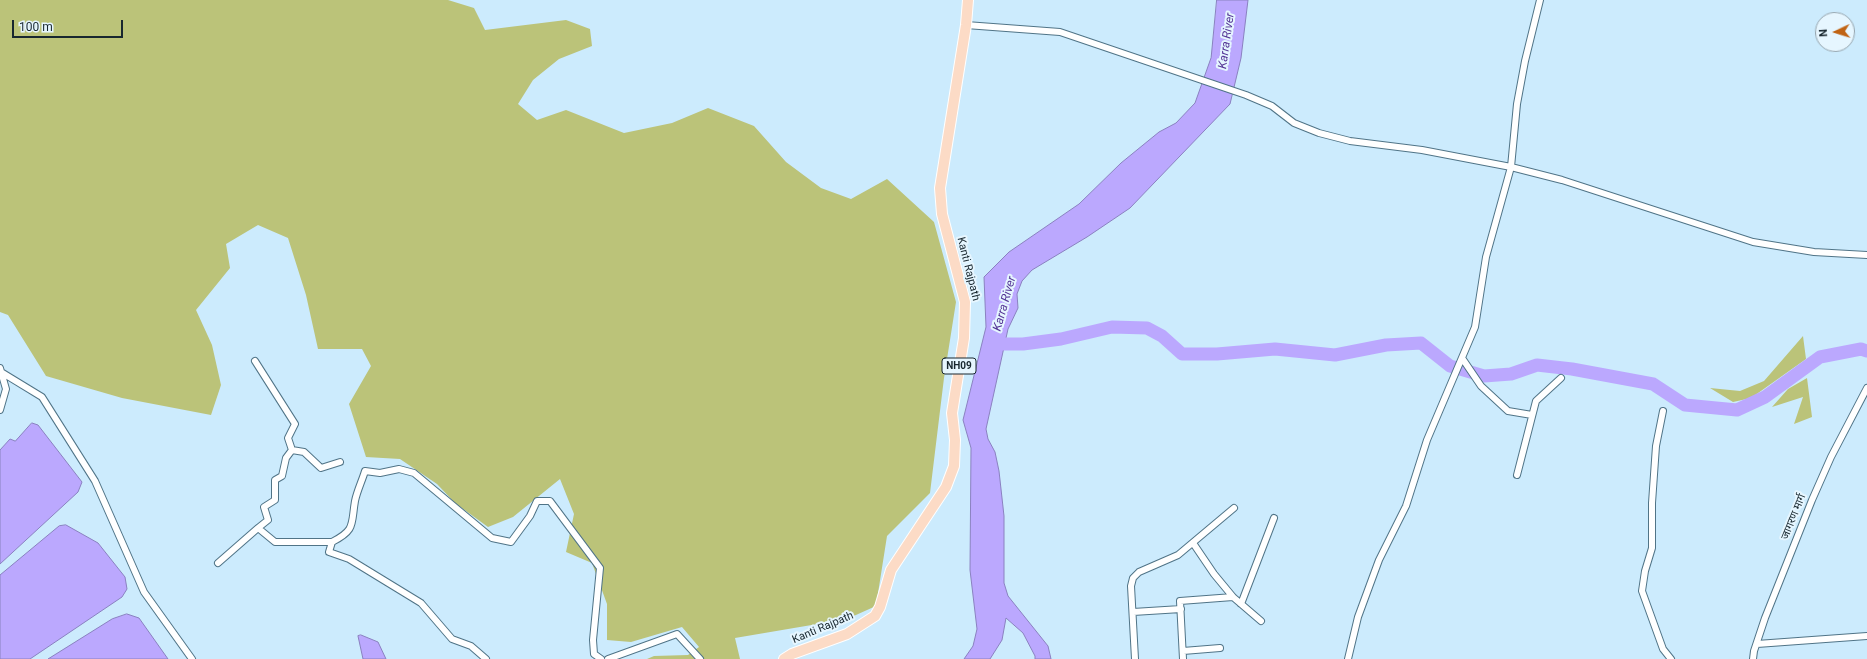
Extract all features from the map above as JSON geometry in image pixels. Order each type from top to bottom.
[{"type":"main road","name":"Kanti Rajpath","points":[[784,659],[792,654],[847,634],[876,616],[891,570],[946,487],[954,466],[955,440],[952,414],[964,338],[965,302],[942,214],[940,188],[966,25],[968,0]]},
{"type":"street","points":[[1348,659],[1358,617],[1379,560],[1407,502],[1427,440],[1475,327],[1486,257],[1511,167],[1517,104],[1523,68],[1540,0]]},
{"type":"street","points":[[966,25],[1060,32],[1246,95],[1272,106],[1294,123],[1319,133],[1350,141],[1422,150],[1511,167],[1562,180],[1753,242],[1814,252],[1867,255]]},
{"type":"street","points":[[1461,360],[1481,386],[1508,411],[1532,415]]},
{"type":"street","points":[[255,362],[295,424],[288,438],[292,450]]},
{"type":"street","points":[[0,410],[6,389],[1,370]]},
{"type":"street","points":[[1,370],[42,397],[95,481],[144,592],[192,659]]},
{"type":"street","points":[[1517,475],[1536,401],[1561,378]]},
{"type":"street","name":"जागरण मार्ग","points":[[1754,659],[1757,644],[1812,500],[1831,457],[1867,388]]},
{"type":"street","points":[[1663,411],[1656,446],[1652,503],[1652,548],[1645,571],[1642,591],[1663,649],[1671,659]]},
{"type":"street","points":[[292,450],[304,452],[321,468],[340,462]]},
{"type":"street","points":[[218,563],[268,520],[264,507],[275,500],[275,480],[282,476],[286,458],[292,450]]},
{"type":"street","points":[[258,528],[275,542],[332,542],[344,537],[353,524],[355,500],[366,471],[380,473],[399,469],[414,473],[492,538],[511,542],[530,516],[537,501],[550,501],[600,568],[593,640],[594,657],[601,659]]},
{"type":"street","points":[[1135,659],[1131,586],[1133,578],[1139,572],[1178,555],[1234,508]]},
{"type":"street","points":[[1241,604],[1274,518]]},
{"type":"street","points":[[332,542],[329,552],[349,559],[420,604],[452,639],[471,646],[486,659]]},
{"type":"street","points":[[1193,543],[1214,574],[1233,597],[1261,621]]},
{"type":"street","points":[[1183,659],[1180,601],[1233,597]]},
{"type":"street","points":[[1132,612],[1181,609]]},
{"type":"street","points":[[608,659],[677,634],[700,659]]},
{"type":"street","points":[[1757,644],[1867,636]]},
{"type":"street","points":[[1183,651],[1220,648]]},
{"type":"green space","points":[[0,0],[448,0],[474,8],[485,30],[566,20],[590,29],[592,46],[559,59],[533,80],[518,104],[537,120],[566,110],[624,133],[672,123],[708,108],[754,126],[786,162],[821,188],[851,199],[887,179],[934,222],[956,302],[944,378],[930,493],[887,536],[876,606],[847,619],[735,638],[740,659],[647,659],[654,656],[688,655],[699,647],[682,627],[631,642],[607,640],[607,604],[592,563],[566,552],[574,514],[560,479],[513,517],[488,527],[455,503],[437,484],[400,459],[366,457],[349,404],[371,366],[362,349],[318,349],[306,295],[288,238],[258,225],[226,244],[230,268],[196,310],[212,345],[221,385],[211,415],[122,398],[46,376],[8,315],[0,312]]},
{"type":"green space","points":[[1803,336],[1806,359],[1751,398],[1733,402],[1710,388],[1740,391],[1764,381]]},
{"type":"green space","points":[[1807,378],[1812,417],[1794,424],[1803,397],[1772,407],[1788,389]]},
{"type":"water","name":"Karra River","points":[[1217,0],[1248,0],[1241,58],[1230,104],[1130,208],[1087,237],[1032,270],[1022,281],[1017,294],[1018,308],[1008,329],[986,429],[988,439],[995,452],[999,471],[1004,516],[1004,583],[1008,596],[1048,646],[1051,659],[1035,659],[1035,656],[1023,633],[1006,618],[1002,640],[990,659],[964,659],[973,646],[977,629],[970,570],[971,448],[963,420],[986,327],[984,277],[1009,252],[1079,204],[1121,163],[1159,132],[1176,123],[1195,103],[1211,58]]},
{"type":"water","points":[[32,423],[38,425],[82,482],[78,492],[0,564],[0,450],[10,439],[15,441]]},
{"type":"water","points":[[66,525],[98,543],[125,577],[127,589],[122,597],[30,659],[0,659],[0,575],[59,526]]},
{"type":"water","points":[[127,614],[139,618],[168,659],[48,659],[112,619]]},
{"type":"water","points":[[361,635],[378,642],[386,659],[363,659],[358,636]]},
{"type":"waterway","points":[[994,344],[1023,344],[1061,339],[1112,327],[1147,328],[1162,336],[1182,354],[1217,354],[1275,349],[1335,355],[1386,345],[1421,343],[1450,366],[1484,376],[1511,374],[1537,365],[1572,369],[1653,384],[1685,405],[1737,410],[1765,397],[1820,357],[1861,349],[1867,351]]}]
